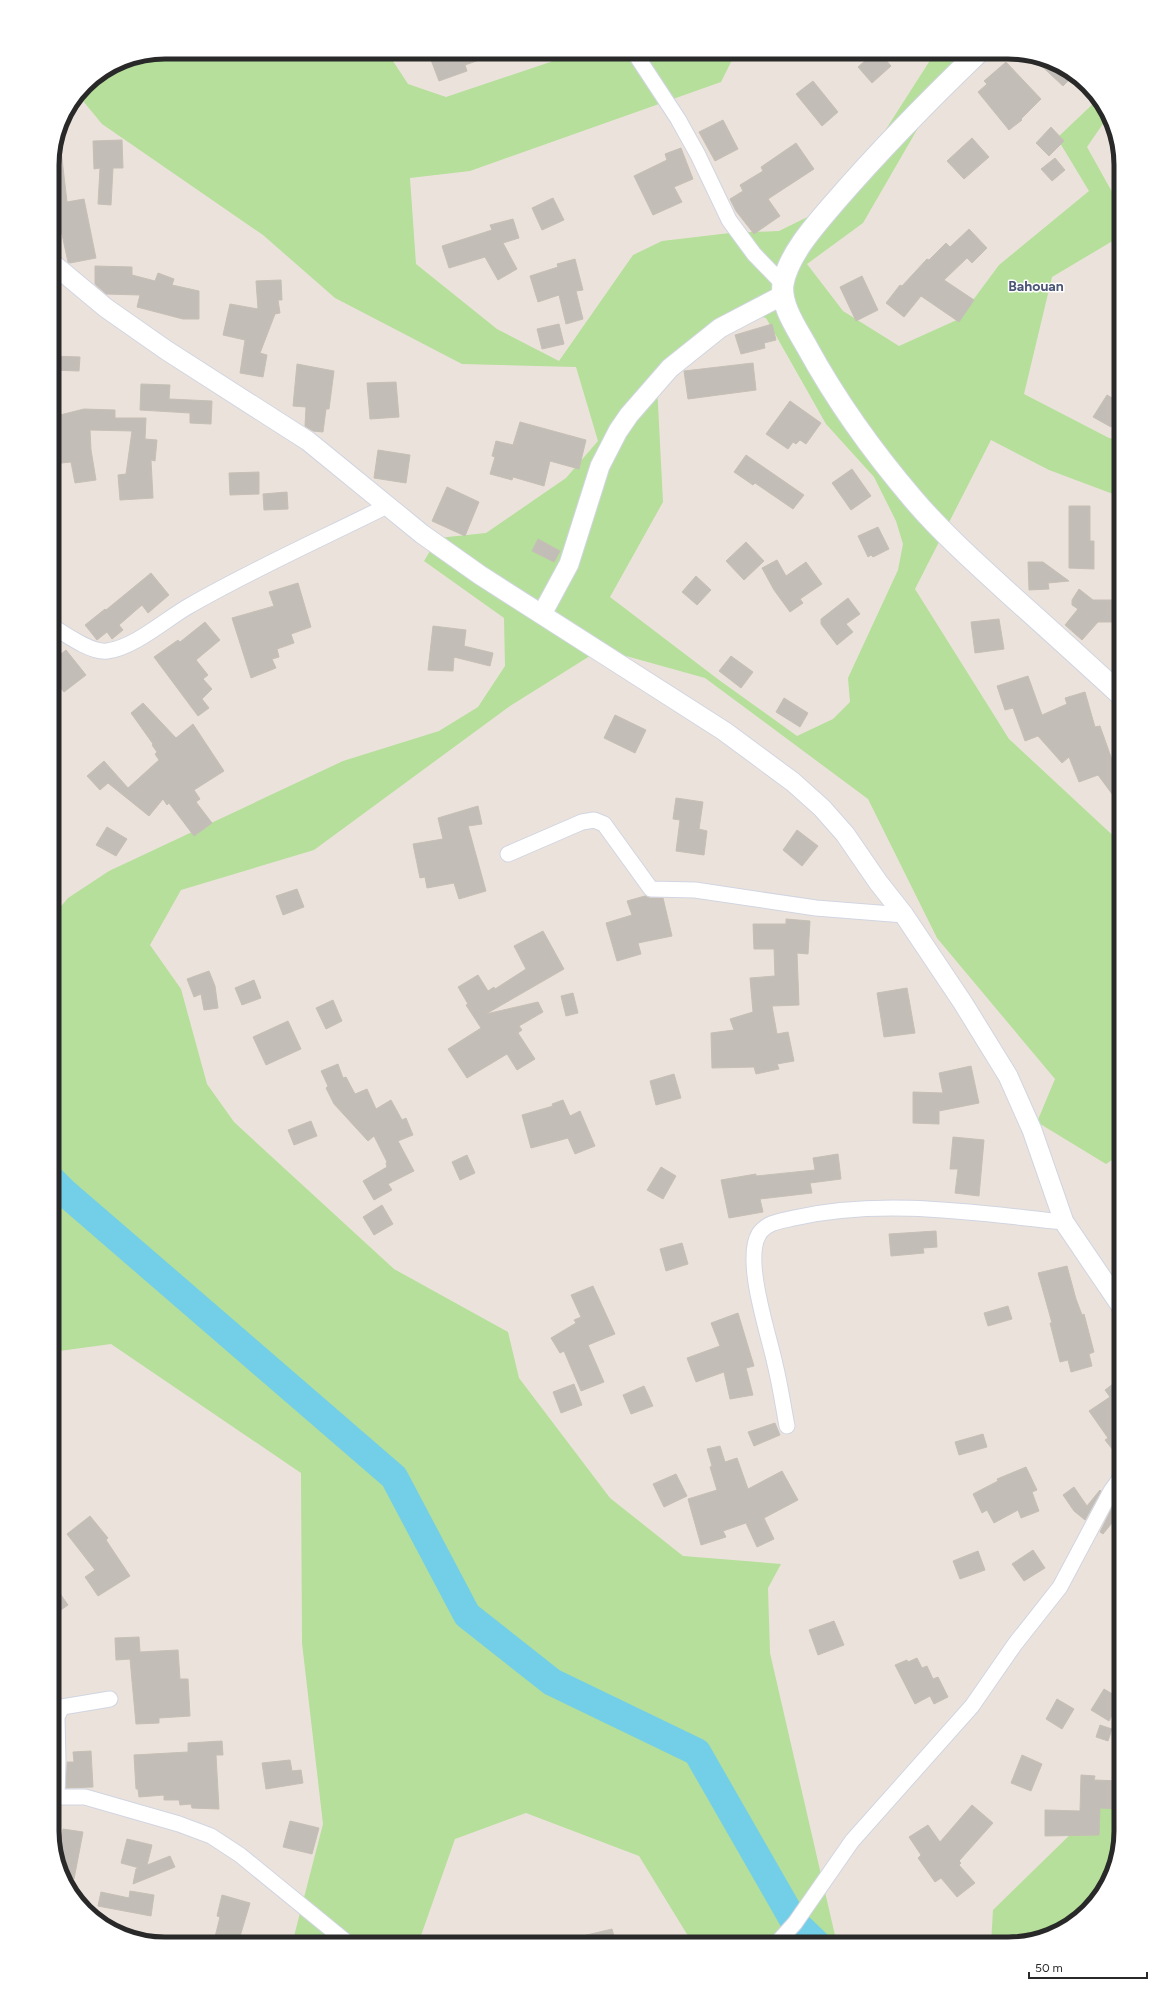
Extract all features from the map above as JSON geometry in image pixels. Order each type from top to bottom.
[{"type":"main road","points":[[972,59],[858,176],[811,231],[795,257],[783,289],[796,327],[824,379],[870,447],[914,500],[963,551],[1114,689]]},
{"type":"street","points":[[542,614],[569,564],[600,466],[618,431],[629,414],[670,368],[720,328],[783,289],[754,254],[729,220],[688,137],[659,88],[639,59]]},
{"type":"street","points":[[59,269],[106,308],[166,350],[308,441],[422,534],[480,575],[724,731],[794,782],[845,834],[878,882],[904,915],[963,1003],[1008,1076],[1032,1130],[1064,1222],[1114,1296]]},
{"type":"street","points":[[59,630],[95,650],[107,651],[140,638],[189,606],[387,506]]},
{"type":"street","points":[[508,854],[582,822],[594,820],[604,824],[651,889],[695,890],[816,908],[904,915]]},
{"type":"street","points":[[788,1426],[775,1363],[756,1292],[754,1250],[759,1234],[771,1223],[817,1213],[861,1209],[900,1208],[950,1210],[1064,1222]]},
{"type":"street","points":[[782,1937],[795,1923],[852,1840],[972,1706],[1015,1644],[1060,1587],[1114,1487]]},
{"type":"street","points":[[59,1710],[62,1707],[110,1699]]},
{"type":"street","points":[[59,1797],[85,1797],[179,1824],[211,1836],[240,1855],[340,1937]]},
{"type":"green space","points":[[392,59],[408,84],[446,97],[559,59],[732,59],[721,82],[470,171],[410,178],[416,264],[497,329],[559,361],[633,255],[662,241],[730,233],[779,231],[840,201],[929,62],[928,59],[958,59],[863,223],[807,264],[843,311],[899,346],[959,319],[999,265],[1089,191],[1057,138],[1094,103],[1103,118],[1104,122],[1087,147],[1114,195],[1114,240],[1052,277],[1024,394],[1109,438],[1114,439],[1114,494],[1049,470],[991,440],[915,589],[1009,739],[1114,836],[1114,1159],[1106,1164],[1037,1122],[1055,1079],[937,938],[868,799],[705,678],[601,649],[510,706],[314,850],[181,890],[150,945],[181,989],[207,1084],[234,1122],[394,1269],[508,1332],[519,1378],[610,1498],[683,1556],[781,1564],[768,1588],[770,1653],[835,1937],[689,1937],[639,1856],[526,1813],[455,1839],[420,1937],[294,1937],[323,1824],[302,1643],[301,1473],[111,1344],[59,1351],[59,909],[68,898],[109,871],[343,761],[439,731],[478,707],[505,666],[504,618],[424,561],[438,538],[486,533],[566,478],[598,441],[576,367],[462,364],[335,298],[263,235],[102,124],[82,99],[95,85],[112,73],[137,63],[151,60]],"holes":[[[743,312],[766,318],[826,424],[874,477],[896,521],[903,544],[898,570],[848,678],[850,702],[833,719],[797,736],[719,680],[610,597],[663,502],[657,385],[681,346],[720,319]]]},
{"type":"green space","points":[[1114,1792],[1114,1832],[1110,1859],[1103,1878],[1096,1890],[1078,1911],[1055,1926],[1036,1933],[1022,1936],[991,1937],[993,1910]]},
{"type":"building","points":[[431,59],[482,59],[465,65],[467,71],[439,81]]},
{"type":"building","points":[[867,59],[885,59],[891,66],[872,83],[858,67]]},
{"type":"building","points":[[1006,62],[1041,99],[1021,119],[1022,120],[1009,130],[978,92],[987,84],[984,81]]},
{"type":"building","points":[[1040,64],[1055,70],[1070,79],[1063,86]]},
{"type":"building","points":[[813,81],[838,112],[822,126],[796,94]]},
{"type":"building","points":[[723,120],[738,149],[715,161],[699,132]]},
{"type":"building","points":[[1051,127],[1064,141],[1049,156],[1036,143]]},
{"type":"building","points":[[972,138],[989,157],[964,179],[947,161]]},
{"type":"building","points":[[122,140],[123,168],[113,168],[111,205],[98,204],[100,168],[94,169],[93,141]]},
{"type":"building","points":[[796,143],[814,169],[768,199],[780,216],[754,234],[736,211],[730,199],[743,191],[740,185],[763,171],[761,167]]},
{"type":"building","points":[[681,148],[693,179],[674,187],[682,202],[653,215],[634,176],[667,160],[665,154]]},
{"type":"building","points":[[60,150],[67,202],[84,199],[96,258],[70,263],[68,262],[61,230],[59,230]]},
{"type":"building","points":[[1055,158],[1065,170],[1052,181],[1041,169]]},
{"type":"building","points":[[553,198],[564,220],[542,230],[532,208]]},
{"type":"building","points":[[513,219],[519,238],[503,243],[517,269],[498,280],[485,257],[449,268],[442,246],[492,230],[490,225]]},
{"type":"building","points":[[969,229],[987,248],[972,263],[967,258],[944,280],[974,300],[959,322],[921,296],[904,317],[886,303],[900,285],[902,286],[927,259],[929,260],[946,243],[950,247]]},
{"type":"building","points":[[575,259],[583,290],[576,291],[583,319],[566,324],[559,295],[538,302],[530,276],[558,267],[557,264]]},
{"type":"building","points":[[95,266],[132,267],[132,275],[155,281],[158,273],[174,279],[172,285],[199,291],[199,319],[183,319],[137,307],[140,295],[106,294],[95,284]]},
{"type":"building","points":[[862,276],[878,310],[856,321],[840,287]]},
{"type":"building","points":[[281,280],[282,300],[278,300],[280,313],[275,314],[260,353],[267,355],[263,377],[240,373],[245,340],[223,335],[230,304],[258,309],[256,281]]},
{"type":"building","points":[[559,324],[564,344],[542,349],[537,329]]},
{"type":"building","points":[[772,324],[776,340],[764,343],[765,348],[741,354],[735,335]]},
{"type":"building","points":[[59,356],[80,357],[79,371],[59,370]]},
{"type":"building","points":[[753,363],[756,390],[688,399],[684,371]]},
{"type":"building","points":[[297,364],[334,371],[329,409],[326,409],[323,432],[313,431],[305,426],[306,407],[293,406]]},
{"type":"building","points":[[396,382],[399,417],[370,419],[367,383]]},
{"type":"building","points":[[141,384],[170,385],[169,399],[212,401],[211,424],[190,423],[190,413],[140,410]]},
{"type":"building","points":[[1107,395],[1114,399],[1114,422],[1111,427],[1093,417]]},
{"type":"building","points":[[790,401],[821,423],[806,444],[800,440],[796,444],[793,442],[788,449],[766,434]]},
{"type":"building","points":[[84,409],[115,410],[115,418],[146,418],[145,439],[157,440],[155,461],[151,460],[153,498],[120,500],[118,475],[126,474],[132,431],[90,430],[91,450],[96,480],[75,483],[71,462],[59,463],[59,415]]},
{"type":"building","points":[[520,422],[586,440],[579,469],[550,461],[544,486],[513,477],[512,480],[490,474],[495,457],[492,456],[496,441],[513,445]]},
{"type":"building","points":[[378,450],[410,455],[406,483],[374,478]]},
{"type":"building","points":[[746,455],[804,495],[793,509],[755,483],[753,485],[734,472]]},
{"type":"building","points":[[852,469],[871,496],[851,510],[832,483]]},
{"type":"building","points":[[259,472],[259,494],[230,495],[229,473]]},
{"type":"building","points":[[447,487],[479,502],[465,536],[432,521]]},
{"type":"building","points":[[287,492],[288,509],[264,510],[263,494]]},
{"type":"building","points":[[1069,506],[1090,506],[1090,541],[1094,541],[1094,569],[1069,568]]},
{"type":"building","points":[[878,527],[889,549],[873,557],[871,555],[868,557],[858,536]]},
{"type":"building","points":[[538,539],[560,551],[554,562],[532,551]]},
{"type":"building","points":[[746,542],[764,561],[744,580],[726,561]]},
{"type":"building","points":[[777,560],[786,576],[806,562],[822,584],[800,599],[803,603],[790,612],[774,590],[762,568]]},
{"type":"building","points":[[1028,562],[1043,562],[1069,581],[1048,583],[1049,589],[1029,590]]},
{"type":"building","points":[[151,573],[169,595],[148,613],[142,605],[119,625],[123,630],[112,639],[107,632],[97,640],[85,625],[105,609],[106,610]]},
{"type":"building","points":[[696,576],[711,590],[697,605],[682,592]]},
{"type":"building","points":[[298,583],[311,627],[291,634],[294,643],[277,649],[279,657],[272,659],[276,668],[251,678],[232,618],[274,606],[269,592]]},
{"type":"building","points":[[1079,589],[1093,600],[1112,600],[1112,622],[1098,622],[1082,640],[1065,625],[1078,609],[1072,605],[1072,600]]},
{"type":"building","points":[[848,598],[860,614],[846,624],[853,632],[837,645],[821,624],[821,619]]},
{"type":"building","points":[[999,619],[1004,649],[975,653],[971,622]]},
{"type":"building","points":[[205,622],[220,640],[196,660],[208,675],[203,679],[212,689],[202,699],[209,708],[198,716],[154,657],[178,640],[180,642]]},
{"type":"building","points":[[433,626],[466,630],[464,646],[493,653],[490,666],[454,657],[453,671],[428,670]]},
{"type":"building","points":[[66,650],[86,675],[64,692],[59,686],[59,656]]},
{"type":"building","points":[[731,656],[753,672],[741,688],[719,671]]},
{"type":"building","points":[[1028,676],[1042,715],[1067,704],[1065,698],[1085,692],[1095,727],[1100,726],[1114,765],[1114,797],[1098,775],[1079,782],[1069,757],[1062,763],[1038,736],[1025,741],[1013,708],[1005,710],[997,686]]},
{"type":"building","points":[[784,698],[808,713],[800,727],[776,712]]},
{"type":"building","points":[[143,703],[176,738],[193,724],[224,771],[194,790],[200,799],[196,802],[212,823],[194,836],[169,803],[167,805],[163,799],[149,816],[108,783],[100,790],[87,776],[104,761],[128,788],[159,760],[155,754],[157,752],[152,745],[153,744],[131,713]]},
{"type":"building","points":[[615,715],[646,730],[635,753],[604,738]]},
{"type":"building","points":[[676,798],[703,802],[699,829],[707,831],[704,855],[676,851],[680,820],[673,819]]},
{"type":"building","points":[[478,806],[482,824],[468,826],[486,891],[459,899],[454,883],[427,888],[425,877],[420,878],[413,844],[443,839],[438,818]]},
{"type":"building","points":[[107,827],[127,839],[116,856],[96,845]]},
{"type":"building","points":[[797,830],[818,846],[802,866],[783,850]]},
{"type":"building","points":[[297,889],[304,907],[283,915],[276,896]]},
{"type":"building","points":[[645,896],[650,898],[663,898],[672,936],[638,943],[641,954],[617,961],[606,923],[632,915],[627,901]]},
{"type":"building","points":[[786,919],[810,921],[808,954],[797,953],[799,1005],[772,1006],[777,1034],[788,1032],[794,1061],[777,1064],[779,1069],[756,1074],[754,1067],[712,1068],[711,1033],[734,1030],[730,1019],[753,1012],[750,978],[775,976],[774,949],[754,949],[753,924],[786,924]]},
{"type":"building","points":[[543,931],[564,969],[486,1014],[538,1002],[543,1012],[519,1026],[522,1030],[518,1033],[535,1059],[517,1070],[507,1054],[467,1078],[448,1049],[481,1028],[466,1005],[468,1004],[458,987],[478,975],[488,991],[494,987],[495,989],[526,969],[514,946]]},
{"type":"building","points":[[209,971],[215,986],[218,1008],[204,1010],[201,994],[194,997],[187,979]]},
{"type":"building","points":[[254,980],[261,998],[242,1005],[235,988]]},
{"type":"building","points":[[907,988],[915,1033],[884,1037],[877,993]]},
{"type":"building","points":[[573,993],[578,1013],[566,1016],[561,996]]},
{"type":"building","points":[[333,1000],[342,1021],[326,1029],[316,1008]]},
{"type":"building","points":[[288,1021],[301,1049],[266,1065],[253,1037]]},
{"type":"building","points":[[338,1064],[343,1078],[346,1077],[355,1094],[367,1089],[376,1109],[391,1100],[402,1120],[406,1118],[413,1135],[398,1141],[414,1171],[388,1184],[392,1190],[374,1200],[363,1181],[387,1167],[387,1162],[374,1136],[368,1141],[334,1104],[326,1088],[328,1086],[321,1071]]},
{"type":"building","points":[[971,1066],[979,1103],[939,1111],[939,1124],[913,1123],[913,1092],[943,1093],[939,1073]]},
{"type":"building","points":[[674,1074],[681,1098],[656,1105],[650,1081]]},
{"type":"building","points":[[563,1100],[570,1116],[580,1111],[595,1146],[575,1154],[568,1138],[531,1148],[522,1115],[553,1106],[552,1104]]},
{"type":"building","points":[[311,1121],[317,1136],[294,1145],[288,1130]]},
{"type":"building","points":[[953,1137],[984,1140],[979,1196],[955,1193],[958,1169],[950,1169]]},
{"type":"building","points":[[838,1154],[841,1179],[810,1183],[812,1193],[760,1199],[763,1212],[729,1218],[721,1180],[756,1174],[756,1176],[815,1170],[813,1158]]},
{"type":"building","points":[[467,1155],[475,1173],[460,1180],[452,1162]]},
{"type":"building","points":[[661,1167],[676,1176],[663,1199],[647,1190]]},
{"type":"building","points":[[382,1205],[393,1224],[374,1235],[363,1217]]},
{"type":"building","points":[[936,1231],[937,1247],[923,1248],[924,1253],[891,1256],[889,1234]]},
{"type":"building","points":[[682,1243],[688,1264],[666,1271],[660,1249]]},
{"type":"building","points":[[1067,1266],[1076,1299],[1082,1315],[1084,1314],[1094,1352],[1089,1354],[1092,1366],[1071,1372],[1068,1360],[1060,1362],[1050,1323],[1052,1323],[1038,1273]]},
{"type":"building","points":[[593,1286],[615,1334],[588,1345],[604,1382],[581,1391],[564,1351],[560,1353],[551,1338],[576,1323],[574,1320],[581,1317],[571,1295]]},
{"type":"building","points":[[1008,1306],[1012,1319],[988,1326],[984,1313]]},
{"type":"building","points":[[738,1313],[754,1366],[746,1368],[753,1395],[730,1399],[724,1372],[696,1382],[687,1358],[720,1346],[711,1323]]},
{"type":"building","points":[[1114,1383],[1114,1451],[1105,1440],[1108,1438],[1089,1411],[1110,1397],[1105,1390]]},
{"type":"building","points":[[574,1384],[582,1405],[561,1413],[553,1392]]},
{"type":"building","points":[[644,1386],[653,1406],[631,1414],[623,1395]]},
{"type":"building","points":[[775,1423],[780,1435],[754,1446],[748,1432]]},
{"type":"building","points":[[983,1434],[987,1447],[959,1455],[955,1442]]},
{"type":"building","points":[[720,1446],[725,1462],[737,1458],[748,1489],[782,1471],[798,1500],[764,1518],[774,1539],[757,1547],[746,1523],[723,1531],[726,1537],[701,1545],[688,1499],[717,1490],[710,1467],[712,1466],[707,1449]]},
{"type":"building","points":[[1026,1467],[1037,1490],[1032,1492],[1039,1511],[1021,1518],[1018,1510],[994,1523],[987,1510],[982,1513],[973,1494],[998,1481],[997,1479]]},
{"type":"building","points":[[676,1474],[687,1496],[664,1507],[653,1484]]},
{"type":"building","points":[[1074,1487],[1087,1506],[1100,1490],[1101,1491],[1085,1520],[1074,1511],[1063,1495]]},
{"type":"building","points":[[1114,1504],[1114,1521],[1103,1534],[1100,1532]]},
{"type":"building","points":[[90,1516],[108,1538],[106,1540],[130,1576],[98,1596],[85,1577],[95,1570],[67,1534]]},
{"type":"building","points":[[1033,1550],[1045,1568],[1024,1581],[1012,1564]]},
{"type":"building","points":[[978,1551],[985,1570],[960,1579],[953,1561]]},
{"type":"building","points":[[59,1592],[68,1605],[59,1611]]},
{"type":"building","points":[[834,1621],[844,1645],[818,1655],[809,1630]]},
{"type":"building","points":[[139,1637],[140,1652],[178,1650],[180,1679],[188,1679],[190,1716],[159,1718],[159,1723],[136,1724],[130,1659],[116,1660],[115,1638]]},
{"type":"building","points":[[917,1658],[922,1668],[927,1666],[933,1679],[938,1677],[948,1697],[934,1704],[930,1696],[915,1704],[895,1665]]},
{"type":"building","points":[[1104,1689],[1114,1695],[1114,1712],[1109,1721],[1091,1710]]},
{"type":"building","points":[[1057,1699],[1074,1709],[1062,1729],[1046,1719]]},
{"type":"building","points":[[1100,1725],[1112,1729],[1108,1741],[1096,1737]]},
{"type":"building","points":[[222,1741],[223,1755],[216,1755],[219,1809],[192,1808],[191,1804],[180,1805],[179,1800],[164,1800],[164,1795],[139,1797],[138,1789],[136,1789],[134,1755],[188,1752],[188,1743]]},
{"type":"building","points":[[91,1751],[93,1787],[66,1788],[67,1762],[74,1762],[73,1752]]},
{"type":"building","points":[[1022,1755],[1042,1764],[1031,1791],[1011,1783]]},
{"type":"building","points":[[290,1760],[292,1771],[301,1770],[303,1783],[266,1789],[262,1763]]},
{"type":"building","points":[[1081,1775],[1095,1776],[1094,1780],[1114,1781],[1114,1809],[1100,1808],[1099,1835],[1045,1836],[1045,1810],[1080,1811]]},
{"type":"building","points":[[972,1805],[993,1823],[959,1861],[961,1863],[959,1865],[975,1883],[957,1897],[941,1878],[935,1882],[918,1858],[921,1855],[909,1837],[928,1825],[940,1842]]},
{"type":"building","points":[[290,1821],[319,1828],[312,1854],[283,1847]]},
{"type":"building","points":[[63,1829],[83,1832],[74,1879],[70,1878],[60,1846]]},
{"type":"building","points":[[127,1839],[152,1845],[147,1865],[170,1856],[175,1867],[133,1884],[136,1869],[139,1868],[121,1863]]},
{"type":"building","points":[[130,1891],[154,1895],[151,1916],[98,1906],[101,1892],[129,1898]]},
{"type":"building","points":[[222,1895],[250,1903],[240,1937],[215,1937],[220,1917],[217,1916]]},
{"type":"building","points":[[612,1929],[614,1937],[578,1937]]},
{"type":"waterway","points":[[59,1187],[394,1477],[467,1615],[552,1682],[697,1752],[795,1923],[810,1937]]},
{"type":"district","name":"Bahouan","points":[[1036,286]]}]
